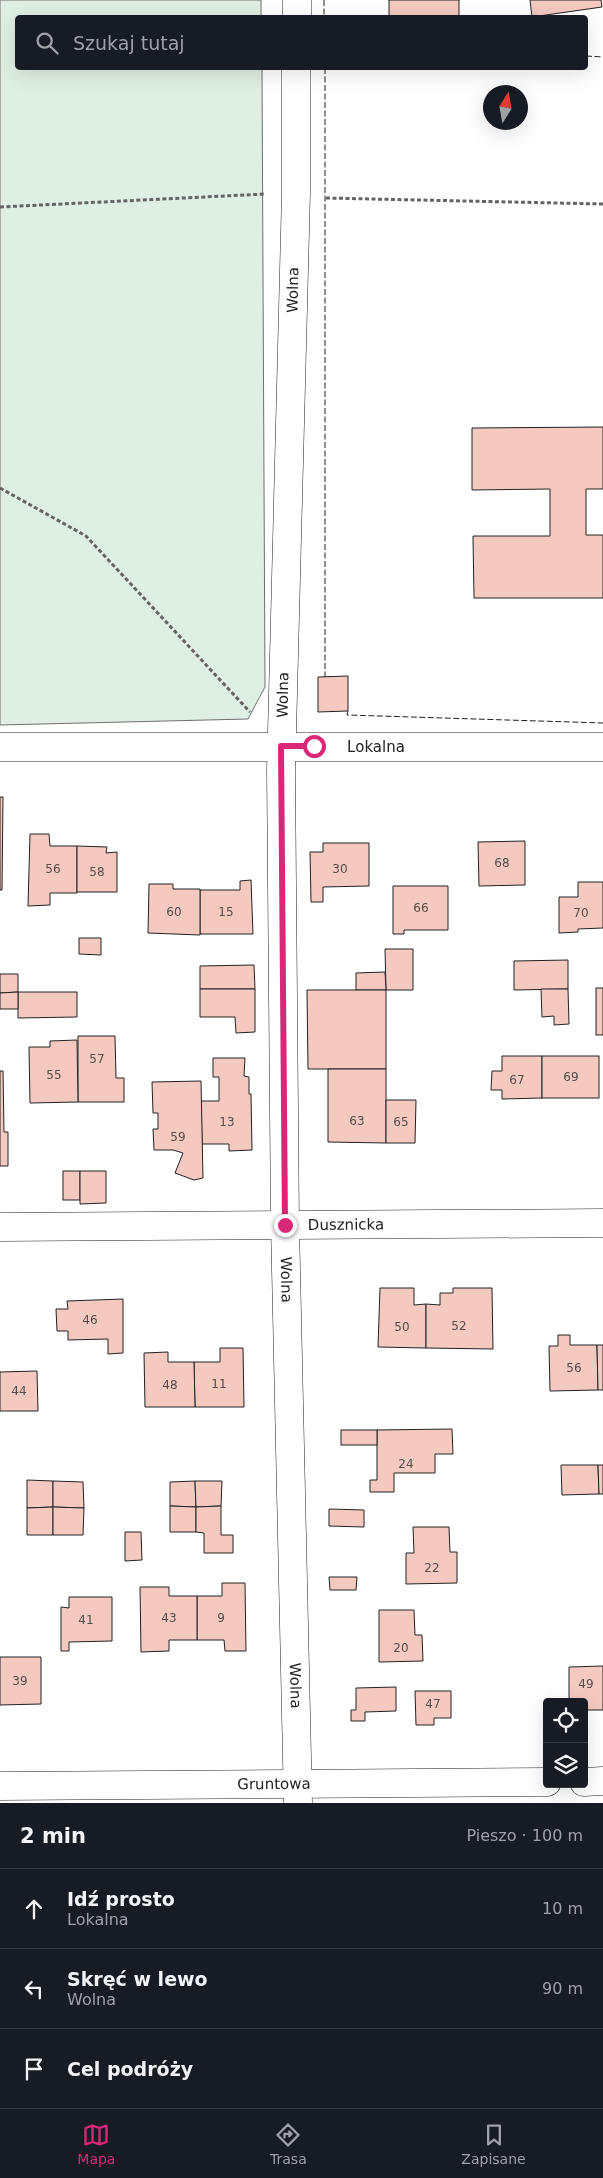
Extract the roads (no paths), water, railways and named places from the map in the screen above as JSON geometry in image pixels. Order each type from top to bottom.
[{"type":"street","points":[[296,15],[297,0]]},
{"type":"street","name":"Wolna","points":[[296,70],[296,193],[281,746],[285,1225],[298,1793]]},
{"type":"street","name":"Lokalna","points":[[0,747],[603,748]]},
{"type":"street","name":"Dusznicka","points":[[0,1227],[603,1223]]},
{"type":"street","points":[[588,1782],[603,1781]]},
{"type":"street","name":"Gruntowa","points":[[0,1786],[298,1793],[543,1782]]}]
